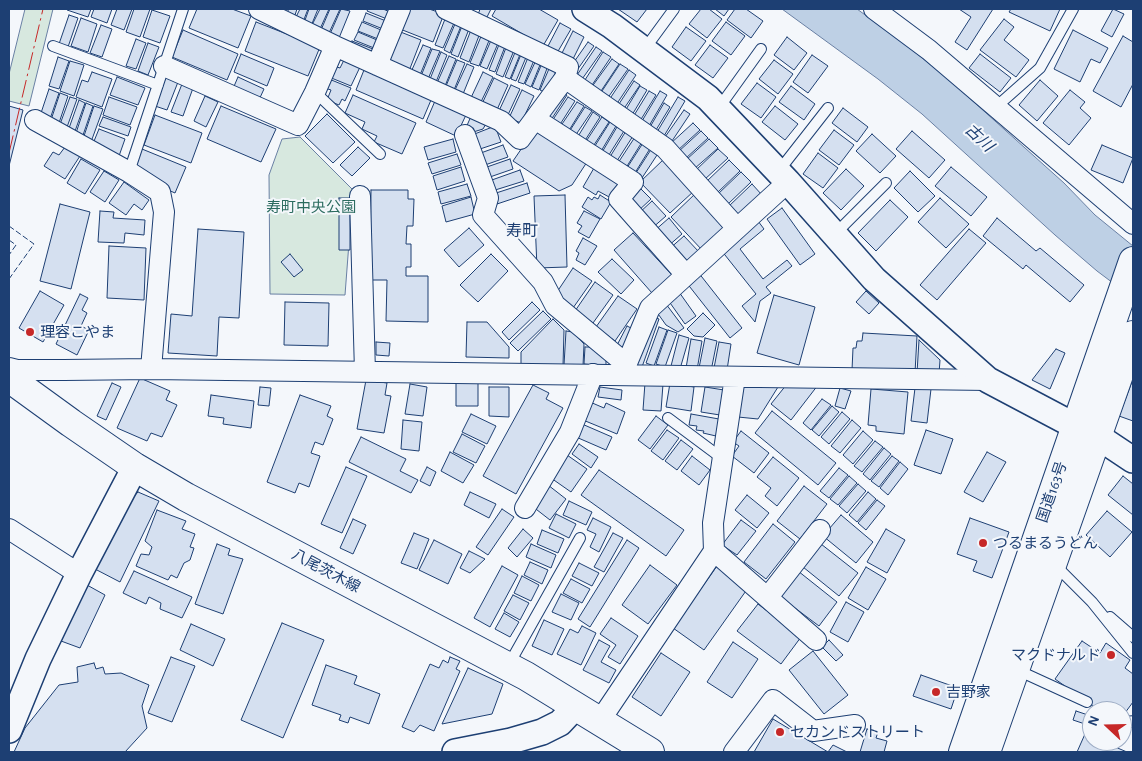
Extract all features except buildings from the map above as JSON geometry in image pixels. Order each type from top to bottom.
[{"type":"main road","name":"国道163号","points":[[963,752],[1086,431],[1096,402],[1133,261]]},
{"type":"main road","name":"国道163号","points":[[1096,402],[1133,335]]},
{"type":"main road","name":"八尾茨木線","points":[[9,378],[71,424],[135,467],[186,497],[508,666],[650,752]]},
{"type":"main road","name":"国道163号","points":[[986,752],[1053,563],[1086,431]]},
{"type":"street","points":[[259,9],[335,46],[501,121],[520,139],[565,78],[568,66],[446,9]]},
{"type":"street","points":[[377,65],[400,9]]},
{"type":"street","points":[[585,9],[708,98],[783,177],[874,280],[988,380],[1086,431],[1133,460]]},
{"type":"street","points":[[874,9],[929,50],[1133,224]]},
{"type":"street","points":[[161,76],[298,125],[335,46]]},
{"type":"street","points":[[565,78],[665,148],[737,228]]},
{"type":"street","points":[[535,119],[633,182],[619,199],[686,275]]},
{"type":"street","points":[[35,120],[129,172],[160,192],[164,212],[151,369]]},
{"type":"street","points":[[466,135],[488,198],[483,216],[543,282],[555,305],[624,369]]},
{"type":"street","points":[[624,369],[650,308],[737,228],[783,177]]},
{"type":"street","points":[[360,196],[365,372]]},
{"type":"street","points":[[9,368],[17,370],[151,369],[593,374],[624,369],[735,377],[988,380]]},
{"type":"street","points":[[525,508],[570,432],[593,374]]},
{"type":"street","points":[[600,722],[714,551],[713,524],[735,377]]},
{"type":"street","points":[[9,730],[38,659],[79,574],[135,467]]},
{"type":"street","points":[[9,528],[79,574]]},
{"type":"street","points":[[768,596],[820,530]]},
{"type":"street","points":[[714,551],[768,596],[816,640]]},
{"type":"street","points":[[734,752],[773,700],[813,731],[855,725]]},
{"type":"street","points":[[455,752],[511,741],[542,732],[560,723],[575,707]]},
{"type":"lane","points":[[129,172],[181,9]]},
{"type":"lane","points":[[644,50],[674,9]]},
{"type":"lane","points":[[996,107],[1040,68],[1073,9]]},
{"type":"lane","points":[[53,46],[161,76]]},
{"type":"lane","points":[[718,109],[761,49]]},
{"type":"lane","points":[[315,92],[380,154]]},
{"type":"lane","points":[[783,177],[828,108]]},
{"type":"lane","points":[[834,235],[886,182]]},
{"type":"lane","points":[[668,418],[723,459]]},
{"type":"lane","points":[[508,666],[580,538]]},
{"type":"lane","points":[[1053,563],[1092,602],[1133,637]]},
{"type":"lane","points":[[1092,602],[1133,653]]},
{"type":"lane","points":[[1015,669],[1085,701]]},
{"type":"green space","points":[[25,9],[53,9],[29,106],[9,101],[9,74]]},
{"type":"green space","name":"寿町中央公園","points":[[300,137],[353,190],[345,295],[270,294],[269,175],[282,139]]},
{"type":"water","name":"古川","points":[[782,9],[857,9],[946,77],[1064,183],[1095,215],[1133,246],[1133,298],[1097,271],[1055,235],[922,114],[878,79]]},
{"type":"fence","points":[[9,226],[34,244],[9,279]]},
{"type":"fence","points":[[9,240],[16,245],[9,255]]},
{"type":"power","points":[[9,153],[43,9]]},
{"type":"place","name":"理容こやま","points":[[30,332]]},
{"type":"place","name":"つるまるうどん","points":[[983,543]]},
{"type":"place","name":"マクドナルド","points":[[1111,655]]},
{"type":"place","name":"吉野家","points":[[936,692]]},
{"type":"place","name":"セカンドストリート","points":[[780,732]]},
{"type":"district","name":"寿町","points":[[522,231]]}]
